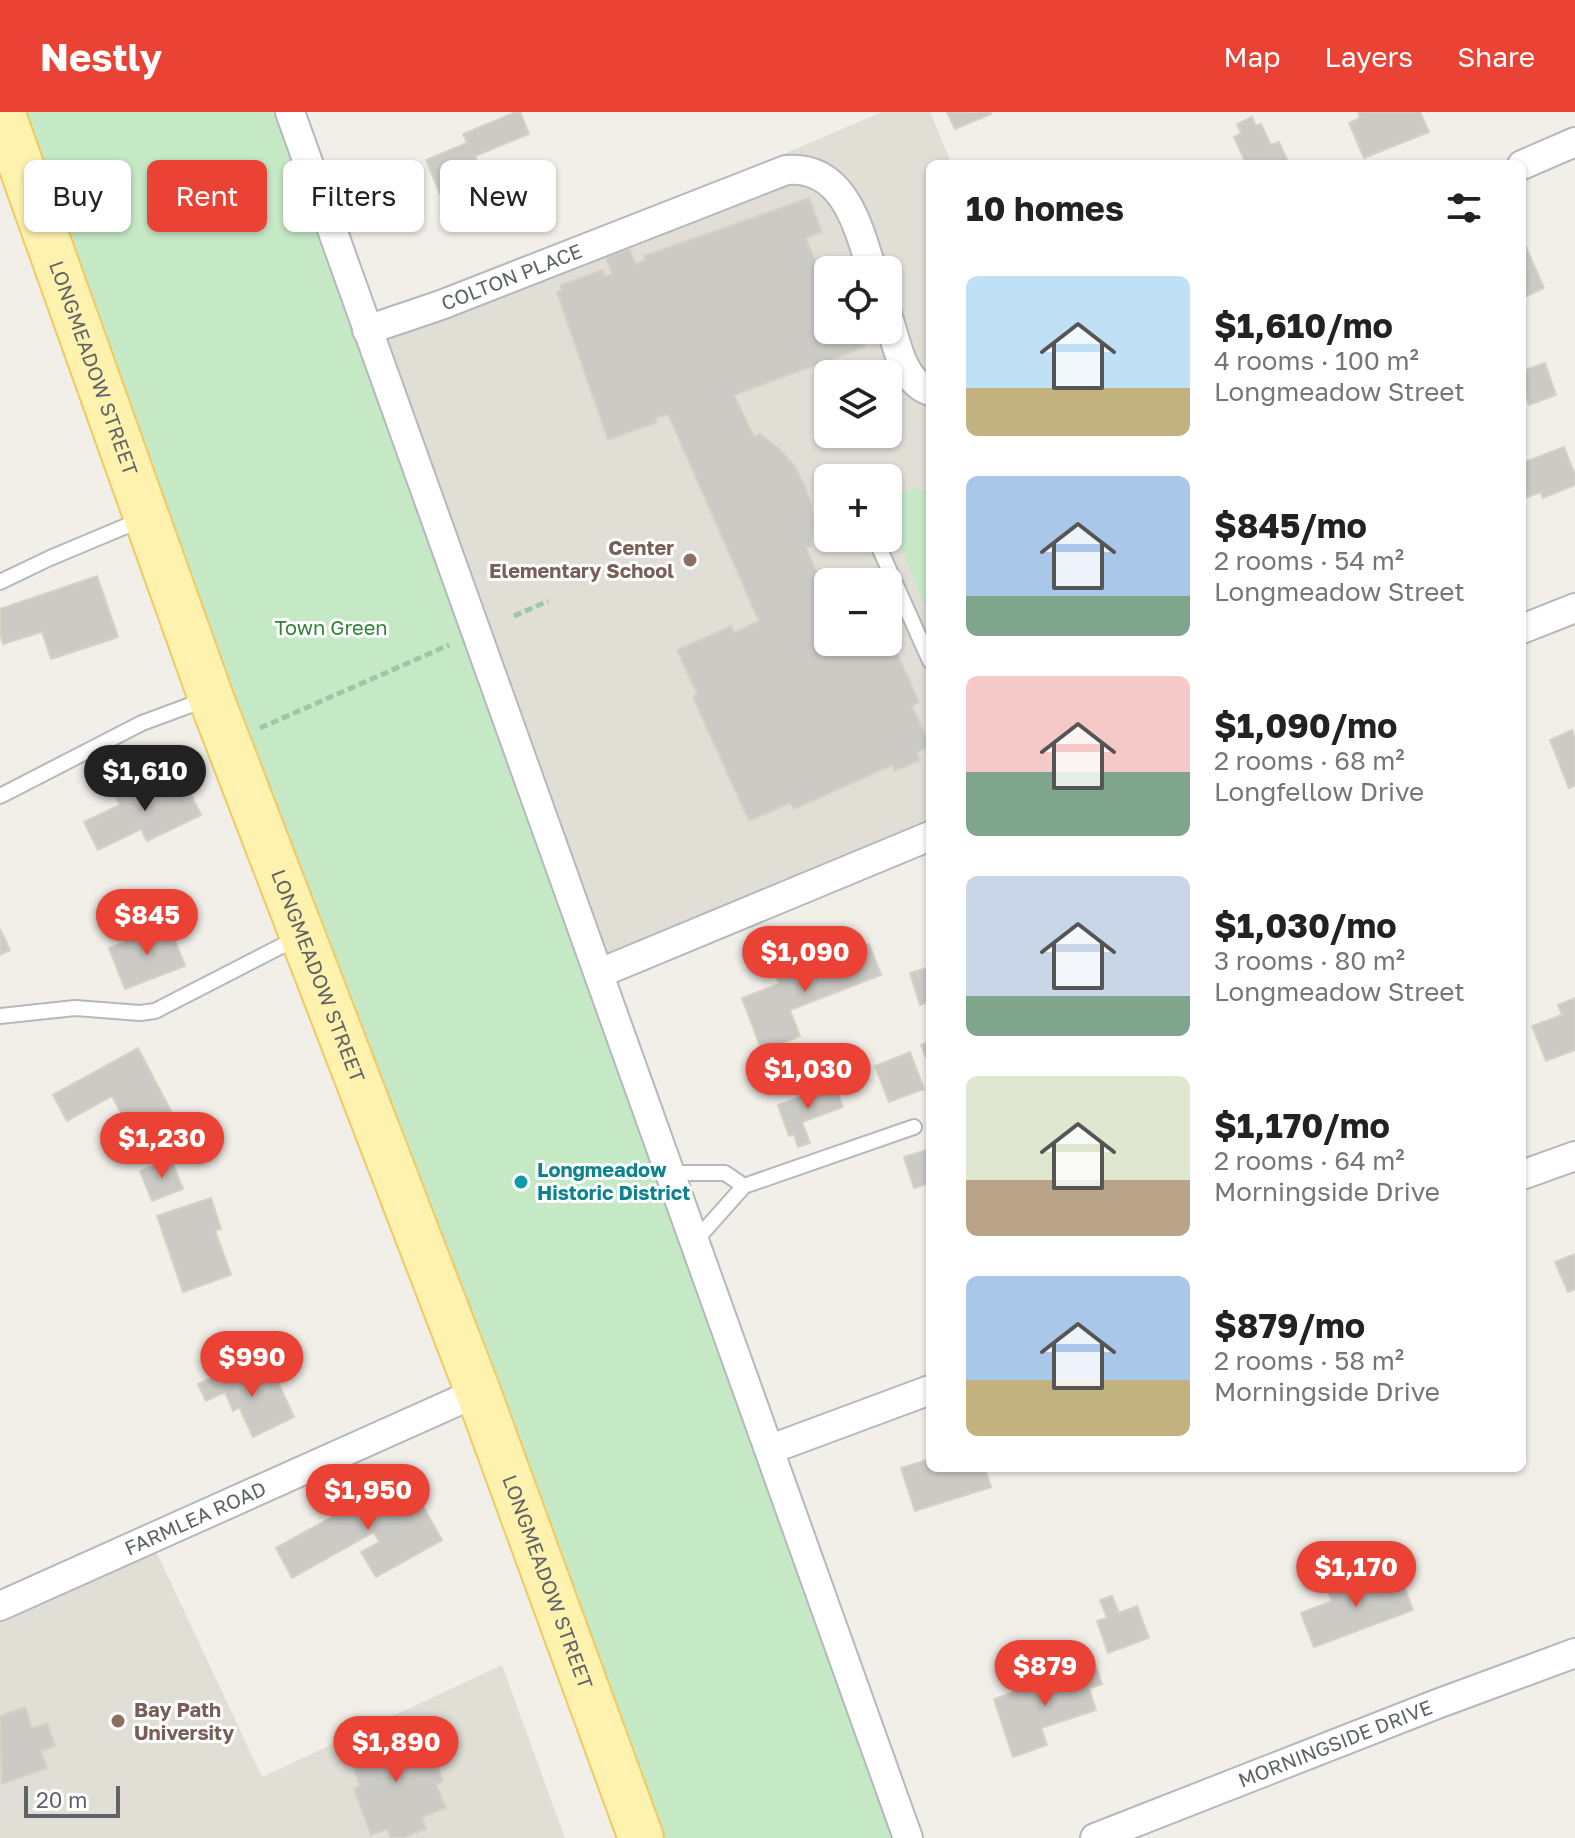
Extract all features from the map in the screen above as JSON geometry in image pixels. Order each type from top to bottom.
[{"type":"main road","name":"LONGMEADOW STREET","points":[[2,112],[211,698],[478,1392],[641,1838]]},
{"type":"street","points":[[290,112],[908,1838]]},
{"type":"street","points":[[1526,163],[1575,142]]},
{"type":"street","name":"COLTON PLACE","points":[[367,330],[441,305],[775,172],[792,169],[814,172],[831,182],[844,198],[857,223],[868,256]]},
{"type":"street","points":[[898,344],[909,373],[920,387],[926,389]]},
{"type":"street","points":[[1526,627],[1575,608]]},
{"type":"street","points":[[600,973],[926,838]]},
{"type":"street","points":[[1526,1174],[1575,1156]]},
{"type":"street","points":[[771,1449],[926,1391]]},
{"type":"street","name":"FARMLEA ROAD","points":[[0,1606],[478,1392]]},
{"type":"street","name":"MORNINGSIDE DRIVE","points":[[1095,1838],[1575,1653]]},
{"type":"lane","points":[[0,582],[147,517]]},
{"type":"lane","points":[[881,552],[926,652]]},
{"type":"lane","points":[[0,796],[142,723],[211,698]]},
{"type":"lane","points":[[0,1016],[75,1008],[140,1013],[155,1011],[303,935]]},
{"type":"lane","points":[[696,1240],[744,1186],[914,1127]]},
{"type":"lane","points":[[671,1173],[725,1173],[744,1186]]},
{"type":"path","points":[[514,616],[548,601]]},
{"type":"path","points":[[252,731],[455,643]]},
{"type":"shaded area","name":"Center Elementary School","points":[[882,112],[930,112],[950,160],[926,160],[926,836],[600,973],[368,331]]},
{"type":"shaded area","name":"Bay Path University","points":[[156,1551],[262,1777],[502,1665],[565,1838],[0,1838],[0,1622]]},
{"type":"green space","name":"Town Green","points":[[2,112],[290,112],[307,160],[283,160],[283,232],[333,232],[908,1838],[641,1838],[46,232],[131,232],[131,160],[24,160],[24,171]]},
{"type":"green space","points":[[913,488],[926,491],[926,609],[902,548],[902,492]]},
{"type":"building","points":[[520,112],[529,134],[475,156],[477,160],[440,160],[440,193],[426,160],[467,143],[463,134]]},
{"type":"building","points":[[947,112],[990,112],[991,114],[955,129]]},
{"type":"building","points":[[1358,112],[1420,112],[1429,132],[1364,158],[1349,123],[1360,118]]},
{"type":"building","points":[[1252,117],[1256,126],[1261,124],[1271,145],[1279,142],[1287,160],[1245,160],[1234,137],[1241,133],[1237,124]]},
{"type":"building","points":[[809,198],[822,232],[806,238],[814,259],[814,344],[864,344],[865,347],[830,360],[814,360],[814,366],[734,395],[754,437],[760,434],[793,464],[811,505],[811,546],[806,548],[815,568],[814,656],[898,656],[919,702],[912,706],[926,737],[926,748],[917,752],[920,760],[895,771],[892,765],[794,809],[790,803],[749,821],[693,697],[697,694],[677,650],[731,626],[734,633],[759,621],[668,414],[656,418],[657,422],[608,440],[557,292],[562,290],[560,285],[603,270],[605,276],[612,274],[606,257],[630,249],[635,264],[645,260],[644,256]]},
{"type":"building","points":[[1526,247],[1544,288],[1526,296]]},
{"type":"building","points":[[1545,363],[1556,395],[1529,405],[1526,370]]},
{"type":"building","points":[[1564,447],[1575,475],[1575,485],[1543,498],[1541,492],[1526,498],[1526,461]]},
{"type":"building","points":[[97,576],[118,637],[51,659],[42,632],[3,644],[0,609]]},
{"type":"building","points":[[1572,730],[1575,737],[1575,785],[1569,788],[1550,740]]},
{"type":"building","points":[[181,775],[201,815],[147,841],[141,829],[98,850],[84,822],[120,805],[116,797],[137,787],[141,794]]},
{"type":"building","points":[[169,925],[185,966],[125,989],[109,948]]},
{"type":"building","points":[[0,929],[10,950],[0,955]]},
{"type":"building","points":[[869,944],[881,975],[790,1010],[800,1036],[762,1051],[742,998],[779,984],[777,979]]},
{"type":"building","points":[[926,968],[926,1003],[920,1005],[910,973]]},
{"type":"building","points":[[1575,998],[1575,1050],[1546,1061],[1532,1026],[1562,1015],[1558,1005]]},
{"type":"building","points":[[138,1048],[172,1113],[132,1133],[112,1096],[67,1121],[53,1095]]},
{"type":"building","points":[[910,1052],[924,1089],[889,1102],[875,1066]]},
{"type":"building","points":[[835,1085],[843,1107],[802,1122],[810,1143],[798,1147],[794,1134],[789,1136],[778,1105]]},
{"type":"building","points":[[926,1150],[926,1184],[914,1188],[904,1157]]},
{"type":"building","points":[[171,1159],[183,1189],[152,1201],[140,1171]]},
{"type":"building","points":[[211,1198],[221,1229],[215,1230],[231,1275],[183,1292],[157,1216]]},
{"type":"building","points":[[1575,1254],[1575,1289],[1568,1292],[1555,1262]]},
{"type":"building","points":[[271,1367],[294,1417],[253,1437],[239,1407],[233,1411],[225,1392],[206,1401],[198,1384],[231,1369],[237,1383]]},
{"type":"building","points":[[926,1460],[926,1472],[986,1472],[991,1487],[915,1511],[901,1468]]},
{"type":"building","points":[[406,1476],[442,1540],[376,1577],[361,1552],[379,1542],[374,1532],[292,1578],[276,1548]]},
{"type":"building","points":[[1399,1574],[1413,1610],[1314,1647],[1301,1613],[1332,1601],[1325,1585],[1347,1577],[1352,1592]]},
{"type":"building","points":[[1112,1596],[1119,1613],[1137,1606],[1149,1638],[1108,1653],[1097,1621],[1107,1618],[1100,1600]]},
{"type":"building","points":[[1095,1664],[1102,1684],[1089,1688],[1096,1710],[1041,1728],[1047,1745],[1013,1757],[994,1699]]},
{"type":"building","points":[[25,1707],[32,1728],[47,1723],[55,1746],[41,1751],[47,1768],[2,1784],[0,1716]]},
{"type":"building","points":[[393,1727],[398,1740],[417,1733],[427,1758],[433,1755],[443,1781],[436,1785],[446,1808],[422,1817],[426,1829],[403,1838],[391,1838],[387,1829],[371,1835],[354,1789],[360,1786],[351,1760],[360,1757],[354,1742]]},
{"type":"place","name":"Center Elementary School","points":[[690,560]]},
{"type":"place","name":"Longmeadow Historic District","points":[[521,1182]]},
{"type":"place","name":"Bay Path University","points":[[118,1721]]}]
